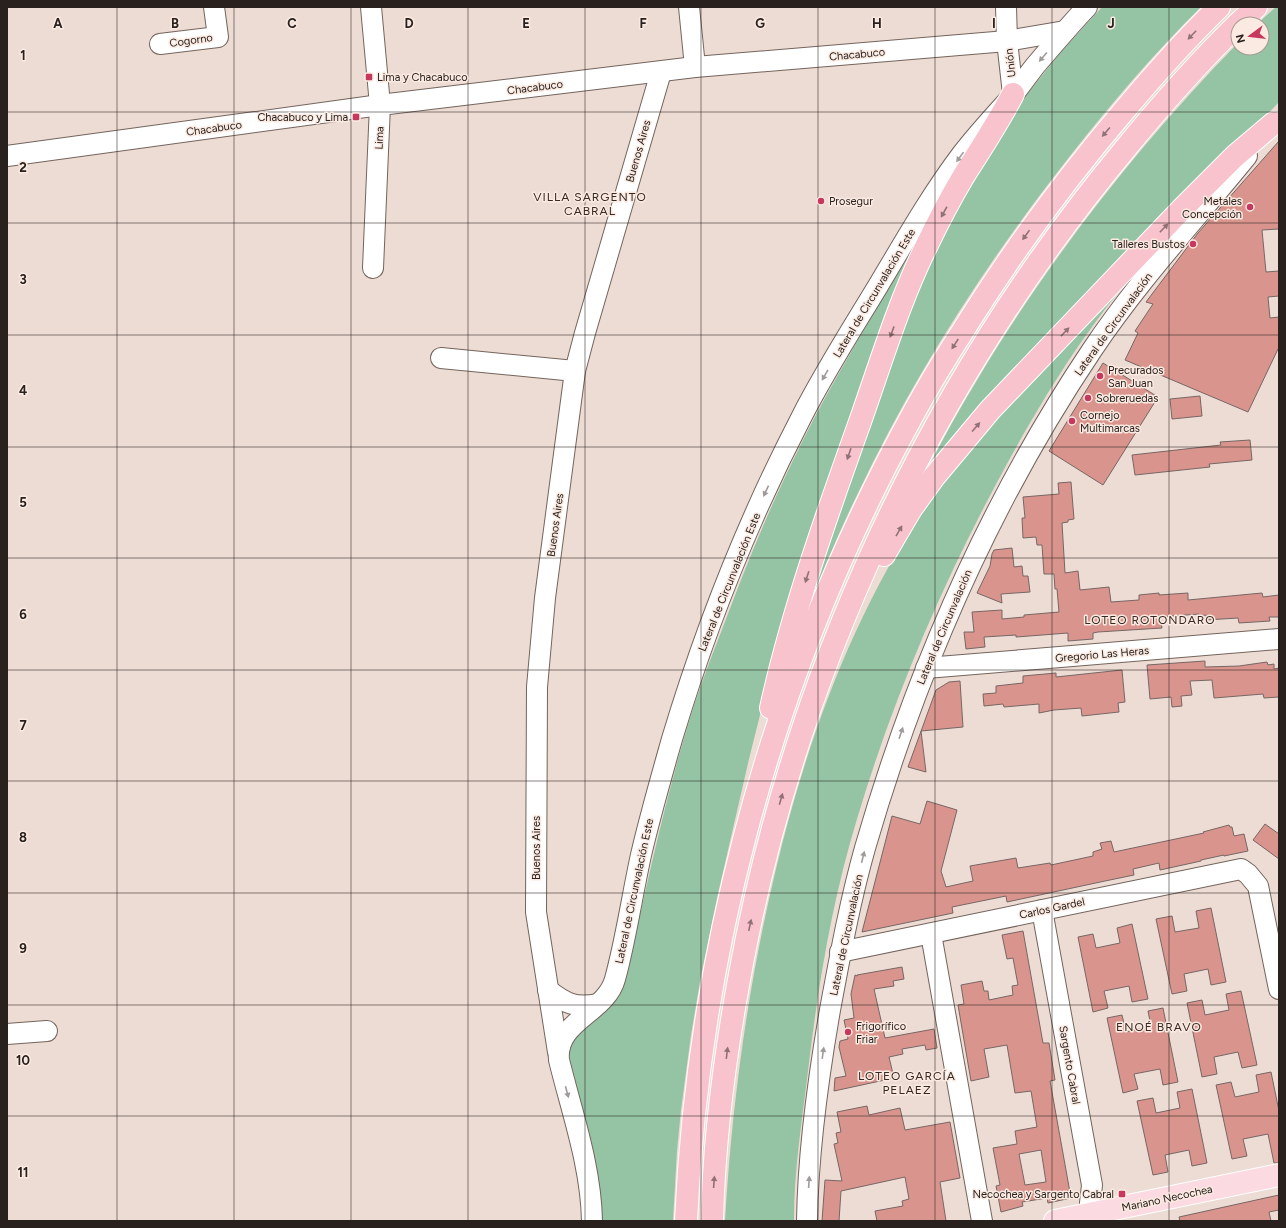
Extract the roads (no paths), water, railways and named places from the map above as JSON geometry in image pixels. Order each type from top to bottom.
[{"type":"highway","points":[[744,837],[776,729],[802,655],[824,600],[872,492],[927,389],[948,353],[1020,243],[1059,191],[1142,89],[1219,7]]},
{"type":"highway","points":[[1246,16],[1256,7]]},
{"type":"highway","points":[[712,1221],[718,1133],[728,1041],[750,923],[768,846],[787,777],[821,676],[884,526],[920,456],[965,375],[1003,313],[1049,247],[1097,182],[1174,92],[1230,32]]},
{"type":"highway","points":[[686,1221],[690,1152],[709,1001],[724,922],[744,837],[767,723],[789,634],[822,530],[893,329],[923,254],[942,216],[1013,94]]},
{"type":"highway","points":[[842,624],[916,503],[934,477],[990,410],[1235,156],[1276,121]]},
{"type":"main road","name":"Mariano Necochea","points":[[1055,1221],[1088,1218],[1279,1175]]},
{"type":"street","name":"Cogorno","points":[[160,44],[218,37],[214,7]]},
{"type":"street","name":"Lima","points":[[371,7],[380,105],[373,268]]},
{"type":"street","points":[[689,7],[695,67]]},
{"type":"street","name":"Unión","points":[[1006,7],[1007,41],[1013,94]]},
{"type":"street","name":"Lateral de Circunvalación Este","points":[[559,1054],[560,1044],[569,1030],[598,1004],[612,988],[641,853],[684,701],[730,574],[778,464],[816,391],[852,328],[931,200],[962,153],[1087,7]]},
{"type":"street","name":"Chacabuco","points":[[7,156],[380,105],[695,67],[1007,41],[1065,32]]},
{"type":"street","name":"Buenos Aires","points":[[559,1054],[536,912],[537,687],[545,598],[575,371],[661,72]]},
{"type":"street","name":"Lateral de Circunvalación","points":[[807,1221],[811,1155],[817,1097],[826,1035],[840,952],[864,850],[892,761],[926,668],[959,589],[998,509],[1040,434],[1093,349],[1142,283],[1276,121]]},
{"type":"street","points":[[441,358],[575,371]]},
{"type":"street","name":"Gregorio Las Heras","points":[[926,668],[1279,639]]},
{"type":"street","name":"Carlos Gardel","points":[[840,952],[1240,869],[1248,874],[1258,886],[1279,989]]},
{"type":"street","name":"Sargento Cabral","points":[[1042,910],[1092,1185],[1088,1218]]},
{"type":"street","points":[[931,934],[982,1221]]},
{"type":"street","points":[[548,990],[558,998],[572,1005],[586,1006],[598,1004]]},
{"type":"street","points":[[7,1034],[47,1030]]},
{"type":"street","points":[[559,1054],[584,1160],[592,1221]]},
{"type":"place","name":"Lima y Chacabuco","points":[[369,77]]},
{"type":"place","name":"Chacabuco y Lima","points":[[356,117]]},
{"type":"place","name":"Prosegur","points":[[821,201]]},
{"type":"place","name":"Metales Concepción","points":[[1250,207]]},
{"type":"place","name":"Talleres Bustos","points":[[1193,244]]},
{"type":"place","name":"Precurados San Juan","points":[[1100,376]]},
{"type":"place","name":"Sobreruedas","points":[[1088,398]]},
{"type":"place","name":"Cornejo Multimarcas","points":[[1072,421]]},
{"type":"place","name":"Frigorífico Friar","points":[[848,1032]]},
{"type":"place","name":"Necochea y Sargento Cabral","points":[[1122,1194]]},
{"type":"district","name":"VILLA SARGENTO CABRAL","points":[[590,204]]},
{"type":"district","name":"LOTEO ROTONDARO","points":[[1150,620]]},
{"type":"district","name":"ENOÉ BRAVO","points":[[1159,1027]]},
{"type":"district","name":"LOTEO GARCÍA PELAEZ","points":[[907,1083]]}]
